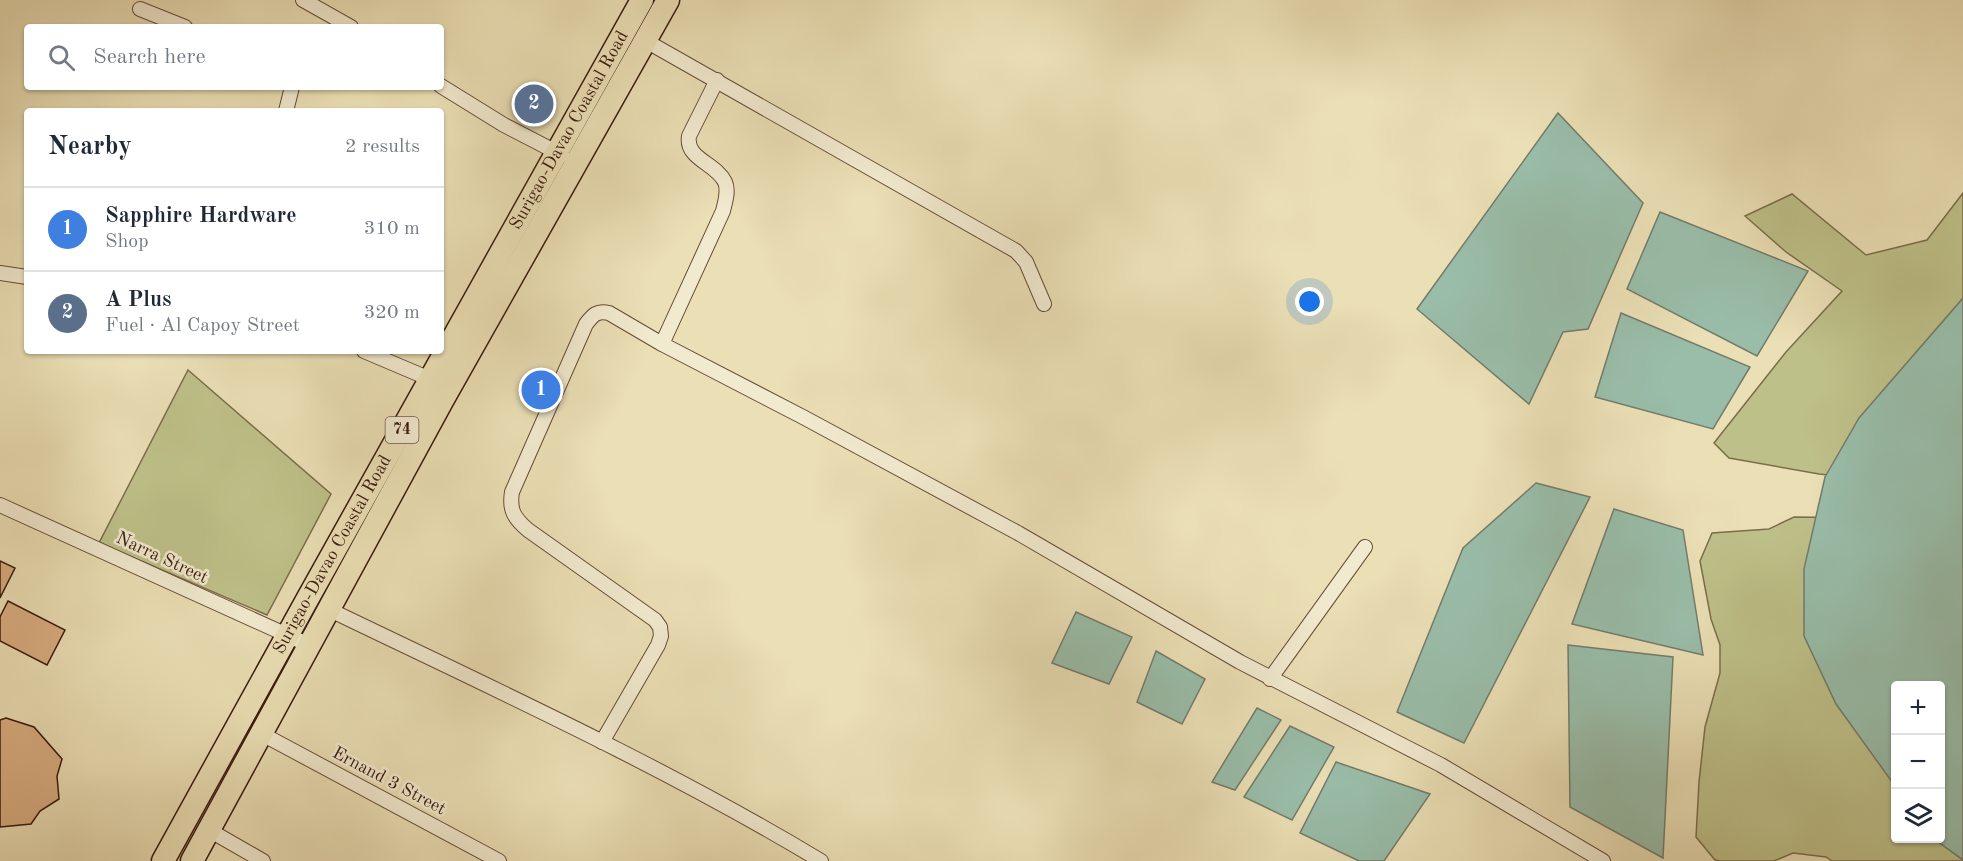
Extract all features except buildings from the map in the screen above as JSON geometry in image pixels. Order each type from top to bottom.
[{"type":"highway","name":"Surigao-Davao Coastal Road","points":[[163,861],[288,636],[441,383],[567,158],[642,0]]},
{"type":"highway","name":"Surigao-Davao Coastal Road","points":[[567,158],[646,41],[668,0]]},
{"type":"highway","name":"Surigao-Davao Coastal Road","points":[[192,861],[328,609],[441,383]]},
{"type":"highway","points":[[187,818],[209,830]]},
{"type":"street","points":[[303,0],[346,24]]},
{"type":"street","points":[[140,9],[178,24]]},
{"type":"street","points":[[646,41],[1016,251],[1026,262],[1044,304]]},
{"type":"street","points":[[662,344],[723,211],[727,196],[726,183],[716,170],[690,151],[687,144],[717,80]]},
{"type":"street","points":[[444,88],[504,125],[567,158]]},
{"type":"street","points":[[287,108],[291,90]]},
{"type":"street","points":[[0,273],[24,277]]},
{"type":"street","points":[[602,742],[653,657],[661,636],[660,627],[655,620],[518,522],[512,513],[510,503],[512,492],[586,324],[595,313],[599,312],[609,313],[662,344],[1018,533],[1270,679],[1441,765],[1603,861]]},
{"type":"street","points":[[371,354],[441,383]]},
{"type":"street","name":"Narra Street","points":[[0,506],[309,645]]},
{"type":"street","points":[[1270,679],[1365,547]]},
{"type":"street","points":[[328,609],[602,742],[742,815],[822,861]]},
{"type":"street","name":"Ernand 3 Street","points":[[262,734],[499,861]]},
{"type":"street","points":[[209,830],[263,861]]},
{"type":"green space","points":[[1963,193],[1963,403],[1848,477],[1729,458],[1714,443],[1786,352],[1842,291],[1786,252],[1745,216],[1792,194],[1866,255],[1927,240]]},
{"type":"green space","points":[[188,370],[331,494],[267,615],[99,543]]},
{"type":"green space","points":[[1794,517],[1880,518],[1963,545],[1963,861],[1832,861],[1826,857],[1793,853],[1774,861],[1720,861],[1715,860],[1696,837],[1705,727],[1720,673],[1720,645],[1711,619],[1700,561],[1712,533],[1769,529]]},
{"type":"shaded area","points":[[1558,113],[1643,203],[1588,329],[1563,332],[1529,404],[1417,309]]},
{"type":"shaded area","points":[[1660,212],[1808,271],[1757,356],[1627,289]]},
{"type":"shaded area","points":[[1963,298],[1963,860],[1940,843],[1945,843],[1945,681],[1891,681],[1891,780],[1836,704],[1804,636],[1804,569],[1825,477],[1859,418]]},
{"type":"shaded area","points":[[1621,313],[1750,367],[1713,429],[1595,397]]},
{"type":"shaded area","points":[[1536,483],[1590,497],[1464,743],[1397,712],[1463,548]]},
{"type":"shaded area","points":[[1614,509],[1683,530],[1703,655],[1572,624]]},
{"type":"shaded area","points":[[1076,612],[1132,637],[1109,684],[1052,663]]},
{"type":"shaded area","points":[[1568,645],[1673,657],[1663,858],[1570,807]]},
{"type":"shaded area","points":[[1156,651],[1205,679],[1182,724],[1137,702]]},
{"type":"shaded area","points":[[1257,708],[1281,720],[1235,790],[1212,782]]},
{"type":"shaded area","points":[[1290,726],[1334,747],[1292,820],[1244,797]]},
{"type":"shaded area","points":[[1336,762],[1430,794],[1384,861],[1359,861],[1300,833]]},
{"type":"place","name":"A Plus","points":[[534,104]]},
{"type":"place","name":"Sapphire Hardware","points":[[541,390]]}]
